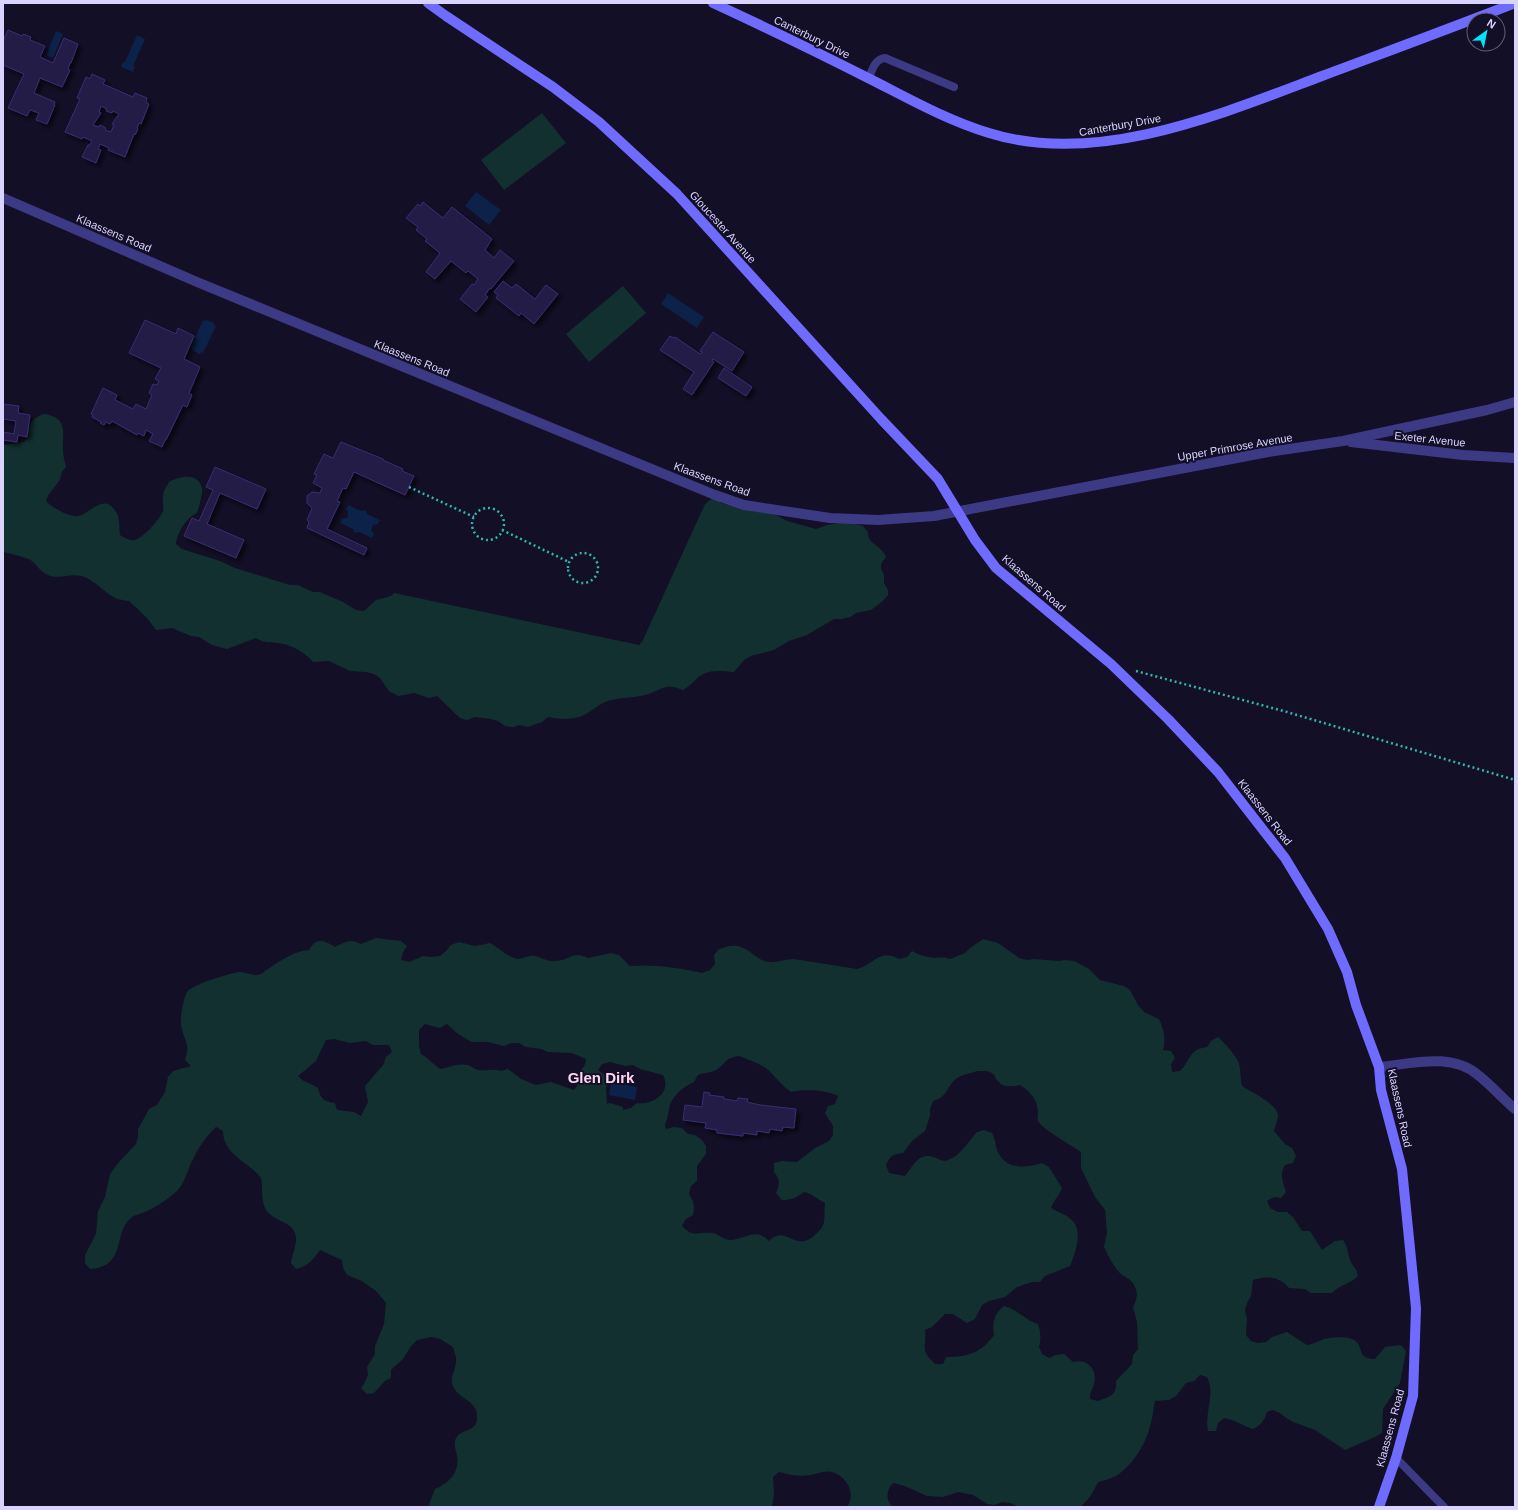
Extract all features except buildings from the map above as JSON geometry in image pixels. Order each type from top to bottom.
[{"type":"street","name":"Gloucester Avenue","points":[[428,3],[553,87],[599,122],[677,194],[881,419],[925,464],[938,479],[957,512]]},
{"type":"street","name":"Canterbury Drive","points":[[713,3],[868,78],[936,113],[989,133],[1018,140],[1072,145],[1108,141],[1167,129],[1241,106],[1515,3]]},
{"type":"street","name":"Klaassens Road","points":[[3,198],[204,285],[744,505],[830,518],[878,520],[908,519],[957,512],[975,540],[996,568],[1111,664],[1196,748],[1218,772],[1285,858],[1328,929],[1347,972],[1356,1005],[1379,1067],[1381,1090],[1402,1169],[1416,1308],[1413,1396],[1396,1458],[1379,1507]]},
{"type":"street","name":"Upper Primrose Avenue","points":[[957,512],[1268,452],[1343,441],[1487,410],[1515,402]]},
{"type":"street","name":"Exeter Avenue","points":[[1343,441],[1463,456],[1515,458]]},
{"type":"street","points":[[1379,1067],[1436,1061],[1452,1062],[1466,1066],[1478,1074],[1515,1109]]},
{"type":"lane","points":[[868,78],[880,59],[885,58],[954,87]]},
{"type":"lane","points":[[1396,1458],[1444,1507]]},
{"type":"path","points":[[409,486],[474,517]]},
{"type":"path","points":[[485,508],[494,509],[502,516],[504,526],[500,534],[491,540],[481,538],[474,531],[472,521],[474,517],[480,510],[485,508]]},
{"type":"path","points":[[502,530],[569,562]]},
{"type":"path","points":[[584,553],[589,555],[594,558],[597,563],[597,574],[588,582],[582,584],[576,582],[569,573],[569,562],[578,554],[584,553]]},
{"type":"path","points":[[1134,670],[1287,712],[1515,780]]},
{"type":"green space","points":[[542,113],[566,143],[504,190],[481,160]]},
{"type":"green space","points":[[623,286],[646,313],[589,362],[566,334]]},
{"type":"green space","points":[[44,414],[52,416],[61,422],[63,432],[63,453],[66,467],[46,501],[56,509],[66,514],[79,516],[99,505],[109,504],[118,516],[120,535],[129,540],[135,540],[147,532],[163,511],[163,494],[169,482],[178,478],[193,477],[200,483],[202,493],[197,513],[186,522],[178,535],[176,544],[182,549],[220,561],[235,568],[290,585],[298,585],[313,592],[320,592],[343,602],[356,610],[364,611],[376,600],[391,596],[394,593],[639,645],[642,642],[705,504],[711,499],[756,512],[776,515],[787,521],[816,529],[827,525],[847,522],[863,526],[868,532],[869,539],[884,553],[886,557],[881,564],[881,568],[884,575],[884,583],[888,590],[888,595],[871,610],[856,613],[850,617],[842,619],[834,619],[807,635],[789,641],[774,650],[751,656],[744,660],[734,672],[708,672],[700,676],[683,690],[667,687],[645,695],[604,702],[579,717],[563,719],[548,717],[542,722],[528,727],[520,725],[513,727],[505,726],[498,721],[475,717],[467,720],[460,718],[437,696],[429,698],[414,693],[398,696],[389,691],[380,678],[374,674],[350,671],[329,661],[313,662],[308,656],[287,645],[268,642],[256,638],[227,649],[212,645],[199,637],[191,636],[172,628],[156,630],[147,618],[129,601],[114,597],[88,578],[77,575],[56,577],[45,574],[29,559],[3,552],[3,445],[24,442],[29,436],[31,422],[36,417]]},
{"type":"green space","points":[[376,938],[401,941],[407,946],[403,952],[401,960],[409,962],[423,956],[440,956],[451,945],[459,942],[475,946],[490,943],[507,955],[517,959],[533,956],[556,961],[575,955],[588,958],[611,953],[619,955],[630,966],[667,967],[702,973],[710,970],[715,964],[714,955],[719,949],[733,946],[745,948],[761,960],[769,962],[794,959],[857,969],[881,956],[892,956],[899,959],[907,957],[912,951],[926,957],[950,959],[965,953],[983,939],[998,943],[1019,958],[1027,960],[1074,961],[1089,969],[1100,980],[1124,986],[1130,990],[1138,1005],[1144,1012],[1159,1019],[1164,1034],[1163,1050],[1171,1051],[1175,1058],[1171,1064],[1172,1072],[1180,1071],[1193,1053],[1201,1048],[1207,1047],[1211,1041],[1218,1037],[1230,1049],[1238,1061],[1242,1086],[1269,1103],[1277,1111],[1278,1117],[1274,1131],[1285,1144],[1292,1148],[1296,1156],[1293,1163],[1285,1165],[1283,1168],[1282,1178],[1286,1192],[1281,1198],[1274,1197],[1267,1201],[1270,1208],[1278,1212],[1287,1212],[1293,1217],[1302,1231],[1310,1231],[1322,1250],[1335,1241],[1343,1240],[1358,1276],[1332,1293],[1311,1293],[1305,1289],[1289,1288],[1281,1281],[1268,1277],[1253,1280],[1251,1296],[1245,1310],[1247,1319],[1246,1335],[1251,1341],[1258,1343],[1266,1342],[1272,1337],[1287,1332],[1307,1345],[1329,1338],[1347,1338],[1354,1340],[1357,1343],[1365,1357],[1375,1359],[1385,1347],[1401,1345],[1406,1351],[1400,1383],[1383,1409],[1382,1433],[1345,1450],[1315,1430],[1293,1422],[1273,1410],[1267,1412],[1262,1422],[1253,1429],[1224,1418],[1218,1423],[1216,1431],[1208,1431],[1207,1417],[1210,1390],[1207,1377],[1200,1375],[1194,1381],[1186,1383],[1176,1396],[1169,1400],[1155,1401],[1148,1433],[1138,1454],[1122,1472],[1109,1479],[1098,1482],[1088,1499],[1080,1507],[1020,1507],[1002,1502],[995,1505],[987,1504],[973,1495],[958,1492],[943,1497],[927,1496],[905,1486],[893,1483],[888,1492],[888,1499],[894,1507],[847,1507],[851,1497],[849,1486],[838,1474],[827,1471],[802,1476],[779,1472],[773,1477],[774,1494],[772,1507],[428,1507],[435,1489],[445,1484],[455,1472],[457,1467],[457,1456],[455,1441],[457,1436],[475,1426],[477,1422],[475,1407],[453,1387],[452,1376],[456,1356],[453,1347],[440,1339],[432,1337],[417,1340],[411,1346],[403,1359],[391,1370],[391,1378],[385,1381],[374,1393],[367,1394],[361,1388],[368,1375],[367,1367],[375,1354],[375,1346],[384,1324],[386,1303],[376,1291],[362,1281],[347,1275],[343,1268],[342,1260],[320,1250],[310,1262],[296,1269],[291,1263],[296,1242],[295,1233],[288,1225],[268,1213],[263,1201],[261,1178],[227,1146],[223,1131],[216,1127],[200,1146],[183,1182],[171,1197],[145,1212],[132,1217],[126,1224],[122,1232],[118,1248],[109,1262],[102,1267],[90,1269],[85,1263],[85,1255],[96,1234],[98,1211],[105,1197],[110,1174],[136,1144],[138,1129],[149,1109],[157,1105],[165,1092],[168,1077],[173,1071],[191,1066],[185,1060],[187,1046],[181,1025],[181,1013],[187,992],[203,983],[235,973],[242,972],[256,975],[261,974],[287,957],[298,952],[309,950],[317,941],[324,941],[335,947],[350,941],[361,944]],"holes":[[[425,1024],[440,1028],[447,1024],[458,1034],[472,1042],[488,1042],[504,1046],[511,1043],[519,1043],[526,1047],[541,1049],[548,1052],[572,1053],[586,1059],[584,1067],[580,1072],[578,1084],[574,1090],[551,1082],[536,1085],[521,1079],[508,1069],[501,1071],[479,1070],[468,1065],[461,1064],[440,1069],[421,1054],[419,1046],[419,1030]],[[334,1039],[350,1043],[366,1041],[373,1045],[389,1045],[392,1052],[386,1057],[383,1065],[365,1086],[368,1102],[361,1116],[354,1112],[337,1110],[335,1103],[328,1102],[321,1097],[318,1088],[298,1076],[316,1061],[326,1040]],[[739,1056],[762,1065],[791,1092],[828,1092],[838,1096],[835,1104],[828,1106],[825,1113],[833,1126],[833,1135],[829,1141],[815,1148],[797,1162],[782,1161],[774,1163],[774,1172],[779,1182],[776,1193],[782,1200],[788,1200],[804,1192],[825,1203],[823,1225],[820,1230],[809,1240],[797,1241],[781,1235],[775,1236],[769,1241],[764,1237],[755,1234],[728,1240],[714,1233],[696,1234],[686,1230],[682,1226],[686,1219],[693,1215],[694,1204],[689,1194],[691,1186],[697,1181],[697,1166],[706,1154],[706,1146],[702,1140],[695,1135],[688,1134],[682,1128],[674,1127],[666,1129],[665,1124],[670,1105],[678,1092],[694,1082],[698,1075],[718,1069],[730,1058]],[[610,1062],[625,1066],[633,1065],[640,1069],[663,1075],[665,1081],[663,1092],[655,1100],[637,1103],[631,1108],[623,1110],[623,1107],[610,1103],[607,1104],[606,1088],[609,1081],[605,1075],[598,1070],[602,1064]],[[977,1071],[985,1071],[994,1074],[998,1082],[1001,1084],[1010,1086],[1020,1085],[1035,1099],[1038,1120],[1041,1124],[1051,1133],[1081,1152],[1081,1168],[1095,1197],[1105,1210],[1107,1232],[1104,1247],[1116,1269],[1132,1282],[1137,1292],[1133,1307],[1137,1322],[1138,1349],[1133,1355],[1132,1364],[1116,1381],[1114,1393],[1106,1398],[1098,1401],[1090,1399],[1095,1379],[1093,1369],[1087,1363],[1078,1361],[1073,1362],[1064,1354],[1049,1358],[1042,1354],[1039,1347],[1040,1330],[1038,1324],[1009,1307],[1004,1306],[998,1312],[994,1319],[994,1335],[979,1350],[967,1355],[946,1357],[943,1364],[935,1364],[925,1351],[925,1330],[932,1327],[945,1314],[953,1314],[967,1323],[975,1319],[982,1305],[989,1301],[1005,1297],[1017,1287],[1032,1282],[1040,1282],[1045,1276],[1070,1266],[1078,1237],[1076,1226],[1073,1221],[1051,1208],[1062,1188],[1049,1167],[1042,1163],[1024,1167],[1007,1163],[999,1154],[992,1133],[984,1130],[977,1132],[956,1156],[946,1161],[925,1156],[918,1160],[905,1176],[889,1173],[886,1165],[889,1159],[894,1155],[903,1153],[912,1141],[925,1131],[933,1101],[942,1097],[953,1082],[961,1076]]]},
{"type":"water","points":[[56,31],[63,34],[53,58],[46,55]]},
{"type":"water","points":[[137,35],[145,39],[133,66],[135,67],[133,72],[121,67],[123,62],[125,62]]},
{"type":"water","points":[[476,192],[501,210],[489,225],[465,206]]},
{"type":"water","points":[[668,293],[704,317],[697,328],[661,304]]},
{"type":"water","points":[[203,320],[207,320],[216,326],[203,353],[201,352],[200,354],[192,350],[193,348],[191,347]]},
{"type":"water","points":[[348,505],[361,511],[366,510],[367,514],[380,520],[378,524],[373,525],[371,530],[374,534],[372,538],[359,532],[354,533],[353,529],[340,523],[342,519],[347,518],[348,516],[348,511],[346,509]]},
{"type":"water","points":[[611,1082],[637,1087],[635,1100],[609,1095]]},
{"type":"district","name":"Glen Dirk","points":[[601,1077]]}]
